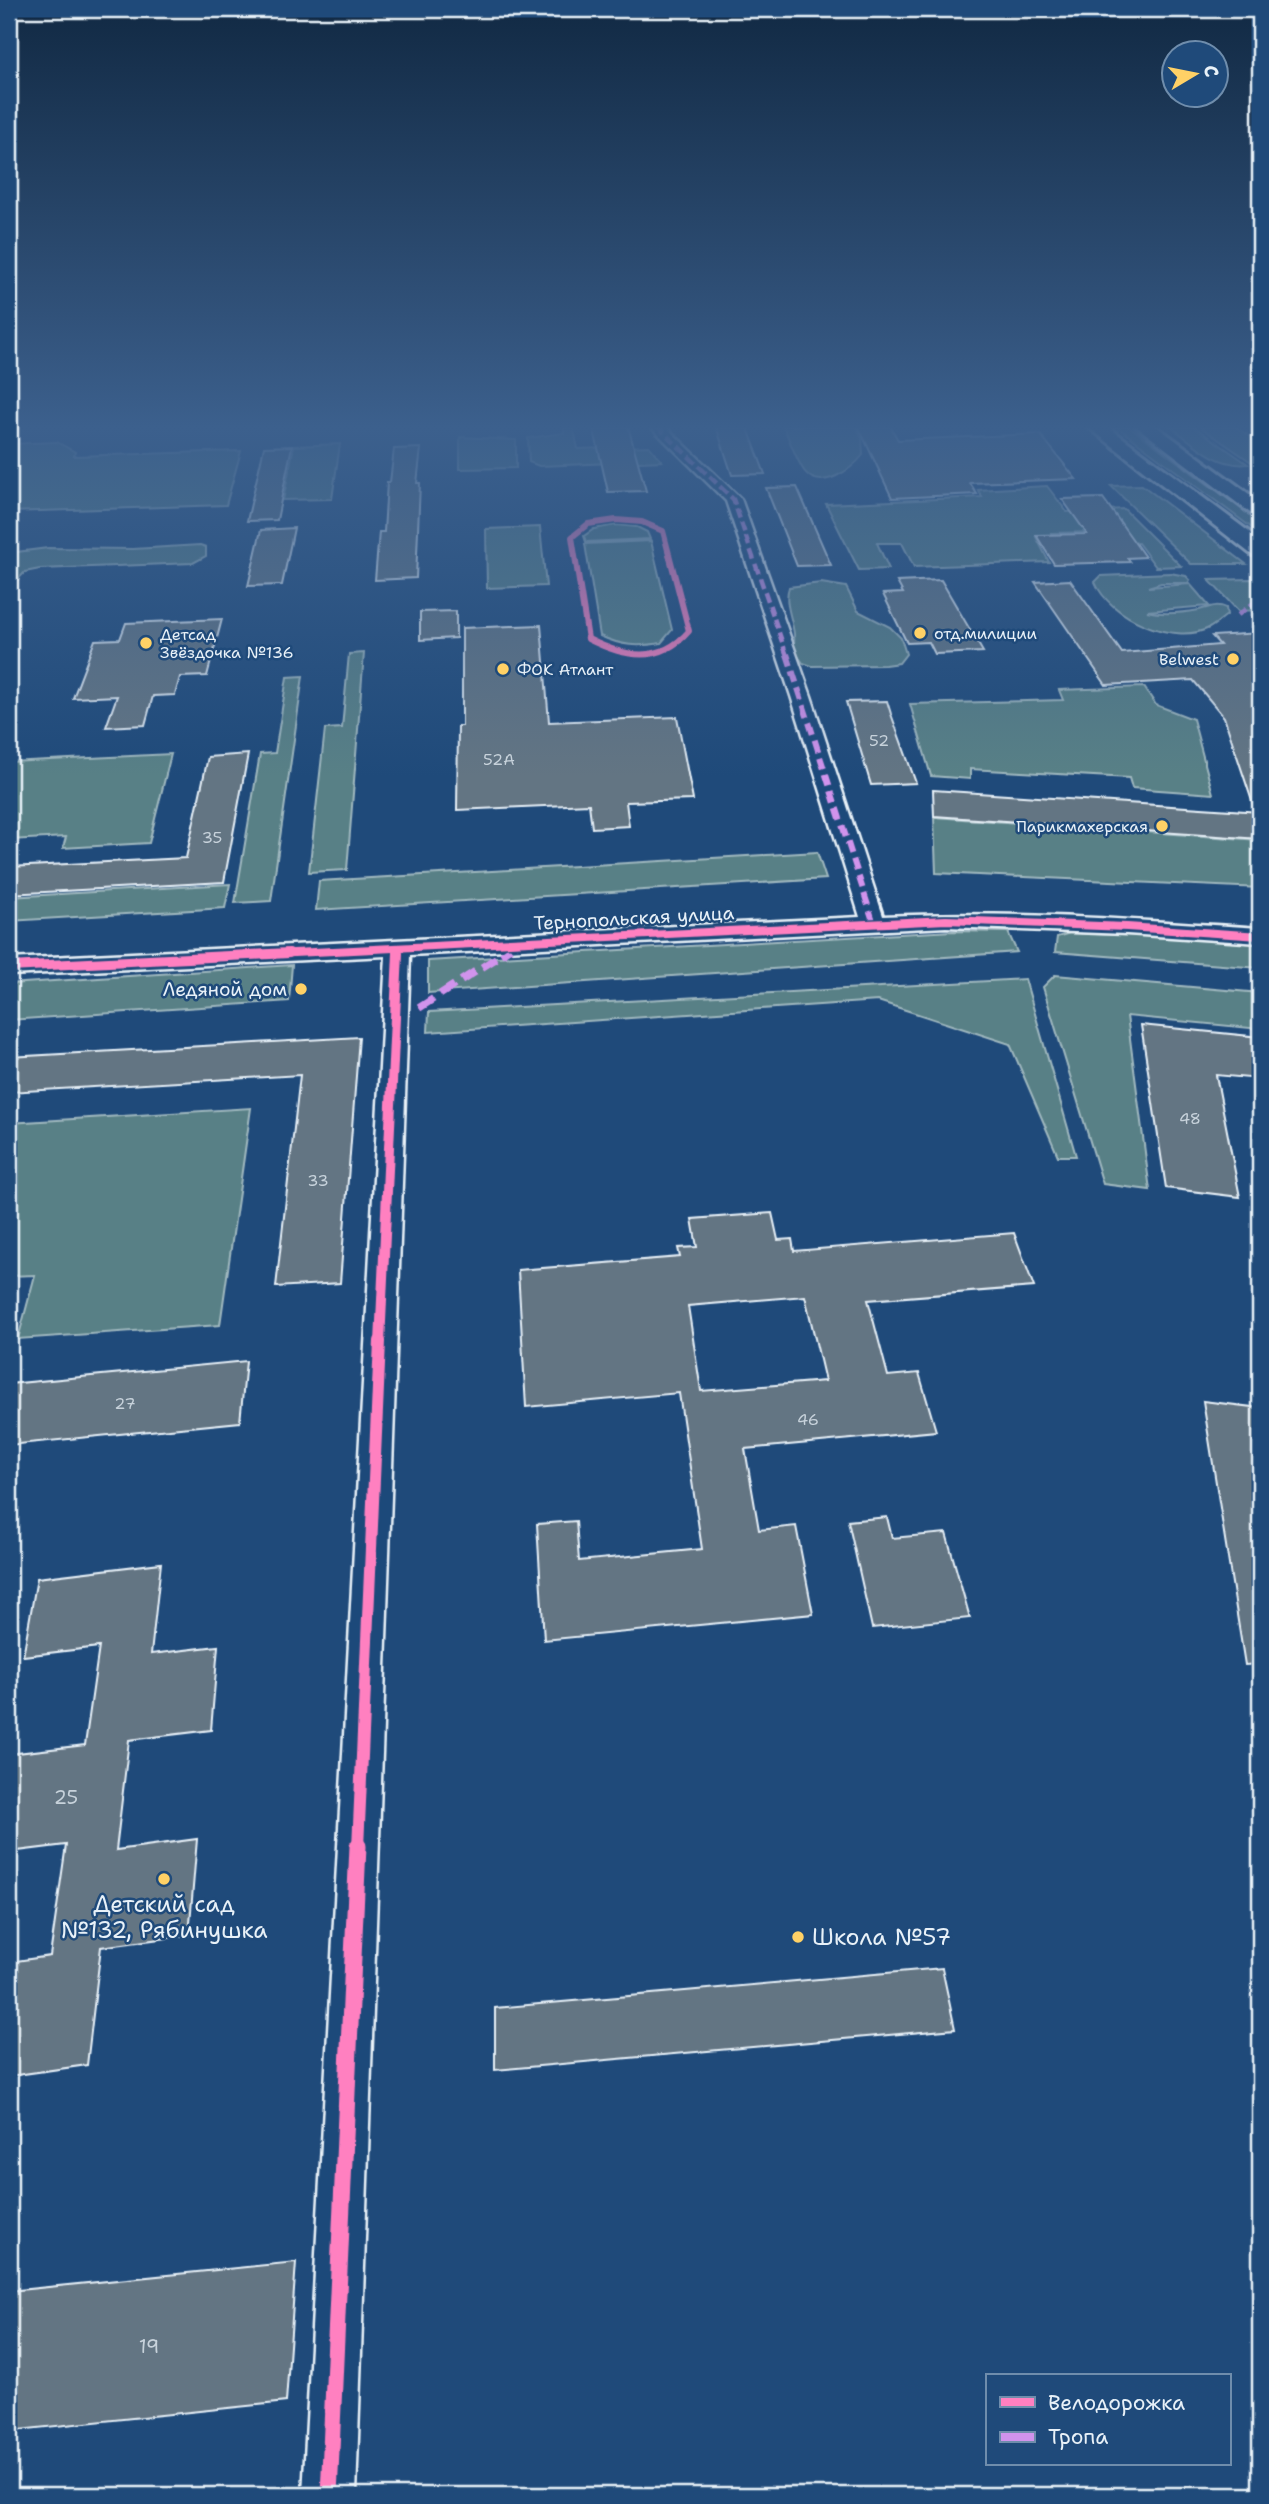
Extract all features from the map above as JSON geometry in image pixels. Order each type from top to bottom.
[{"type":"street","points":[[748,543],[801,696],[874,924]]},
{"type":"street","name":"Тернопольская улица","points":[[9,967],[946,920],[1260,936]]},
{"type":"street","points":[[328,2495],[398,948]]},
{"type":"green space","points":[[486,543],[542,543],[546,586],[487,588]]},
{"type":"green space","points":[[651,543],[672,630],[661,643],[630,645],[600,636],[585,544]]},
{"type":"green space","points":[[845,543],[1039,543],[1049,562],[914,567],[902,543],[877,543],[889,569],[859,570]]},
{"type":"green space","points":[[1122,543],[1158,543],[1181,566],[1156,567],[1138,543]]},
{"type":"green space","points":[[1169,543],[1218,543],[1246,564],[1191,564]]},
{"type":"green space","points":[[200,545],[206,547],[206,556],[193,563],[40,569],[25,572],[9,589],[9,553],[48,548],[133,549]]},
{"type":"green space","points":[[1170,573],[1186,576],[1190,580],[1188,583],[1161,583],[1148,587],[1190,584],[1209,606],[1147,611],[1179,613],[1219,606],[1226,608],[1227,615],[1209,628],[1195,633],[1161,631],[1128,617],[1102,595],[1095,582],[1101,576]]},
{"type":"green space","points":[[1252,579],[1260,585],[1260,610],[1238,611],[1209,580]]},
{"type":"green space","points":[[821,583],[846,587],[858,611],[890,627],[901,638],[906,654],[899,663],[812,666],[803,663],[793,649],[794,633],[787,595],[789,587]]},
{"type":"green space","points":[[364,653],[347,870],[309,872],[325,729],[342,728],[349,654]]},
{"type":"green space","points":[[303,676],[271,901],[235,903],[260,754],[275,753],[287,677]]},
{"type":"green space","points":[[1144,687],[1156,705],[1193,719],[1213,794],[1132,788],[1129,778],[970,769],[970,779],[931,776],[910,704],[1063,700],[1059,690]]},
{"type":"green space","points":[[171,754],[149,843],[63,848],[66,837],[9,840],[9,762]]},
{"type":"green space","points":[[934,817],[1260,840],[1260,888],[936,873]]},
{"type":"green space","points":[[817,852],[826,879],[316,910],[319,881]]},
{"type":"green space","points":[[230,884],[225,908],[9,921],[9,897]]},
{"type":"green space","points":[[953,931],[1008,932],[1017,952],[428,993],[428,961]]},
{"type":"green space","points":[[1070,933],[1195,938],[1260,944],[1260,968],[1055,952],[1057,937]]},
{"type":"green space","points":[[292,965],[289,1001],[9,1020],[9,984]]},
{"type":"green space","points":[[1055,975],[1260,993],[1260,1029],[1127,1016],[1150,1190],[1103,1184],[1043,987]]},
{"type":"green space","points":[[1025,979],[1076,1156],[1058,1156],[1010,1044],[878,1001],[428,1032],[429,1012]]},
{"type":"green space","points":[[251,1108],[220,1325],[18,1339],[35,1275],[9,1276],[9,1123]]},
{"type":"building","points":[[258,543],[291,543],[282,585],[248,586]]},
{"type":"building","points":[[378,543],[417,543],[416,578],[375,580]]},
{"type":"building","points":[[788,543],[821,543],[831,565],[797,566]]},
{"type":"building","points":[[1041,543],[1135,543],[1145,557],[1127,558],[1130,562],[1054,564]]},
{"type":"building","points":[[941,580],[983,652],[935,654],[929,642],[907,643],[883,594],[903,593],[897,582]]},
{"type":"building","points":[[1070,580],[1122,653],[1220,645],[1212,636],[1260,633],[1260,809],[1255,810],[1224,717],[1193,680],[1106,685],[1035,582]]},
{"type":"building","points":[[456,611],[456,638],[420,640],[420,612]]},
{"type":"building","points":[[222,619],[207,676],[180,677],[175,695],[153,696],[145,725],[106,727],[117,696],[73,698],[95,640],[120,639],[126,623]]},
{"type":"building","points":[[541,625],[549,722],[677,717],[693,800],[626,802],[629,826],[592,828],[589,804],[457,810],[458,726],[462,726],[462,628]]},
{"type":"building","points":[[887,701],[916,783],[871,785],[846,702]]},
{"type":"building","points":[[248,754],[224,882],[9,894],[9,867],[186,858],[208,757]]},
{"type":"building","points":[[933,790],[1260,812],[1260,839],[934,816]]},
{"type":"building","points":[[1141,1025],[1260,1037],[1260,1079],[1216,1075],[1240,1197],[1166,1188]]},
{"type":"building","points":[[359,1037],[340,1283],[276,1287],[300,1075],[9,1092],[9,1057]]},
{"type":"building","points":[[772,1213],[778,1240],[792,1239],[794,1251],[1014,1233],[1034,1287],[868,1300],[888,1376],[919,1373],[936,1431],[745,1449],[759,1530],[796,1526],[813,1614],[544,1640],[537,1524],[576,1521],[579,1561],[702,1549],[679,1393],[526,1407],[518,1270],[680,1257],[678,1248],[697,1247],[692,1219]],"holes":[[[805,1296],[825,1381],[701,1391],[688,1306]]]},
{"type":"building","points":[[246,1361],[240,1422],[9,1445],[9,1384]]},
{"type":"building","points":[[1203,1401],[1260,1408],[1260,1664],[1245,1665]]},
{"type":"building","points":[[887,1517],[892,1538],[946,1533],[970,1618],[872,1628],[848,1521]]},
{"type":"building","points":[[161,1563],[151,1654],[218,1646],[211,1730],[129,1740],[116,1850],[197,1839],[189,1935],[101,1947],[87,2065],[9,2076],[9,1962],[50,1956],[66,1845],[9,1852],[9,1754],[85,1745],[99,1647],[23,1656],[37,1578]]},
{"type":"building","points":[[942,1968],[955,2029],[495,2070],[495,2008]]},
{"type":"building","points":[[296,2262],[286,2402],[9,2431],[9,2291]]},
{"type":"marked path","points":[[748,543],[801,696],[874,924]]},
{"type":"marked path","points":[[1238,615],[1260,598]]},
{"type":"marked path","points":[[419,1008],[519,943]]},
{"type":"cycle path","points":[[573,543],[588,639],[627,653],[648,654],[669,650],[689,631],[666,543]]},
{"type":"cycle path","points":[[9,967],[946,920],[1127,927],[1260,936]]},
{"type":"cycle path","points":[[329,2495],[398,948]]},
{"type":"place","name":"отд.милиции","points":[[920,633]]},
{"type":"place","name":"Детсад Звёздочка №136","points":[[146,643]]},
{"type":"place","name":"Belwest","points":[[1233,659]]},
{"type":"place","name":"ФОК Атлант","points":[[503,669]]},
{"type":"place","name":"Парикмахерская","points":[[1162,826]]},
{"type":"place","name":"Ледяной дом","points":[[301,989]]},
{"type":"place","name":"Детский сад №132, Рябинушка","points":[[164,1879]]},
{"type":"place","name":"Школа №57","points":[[798,1937]]}]
